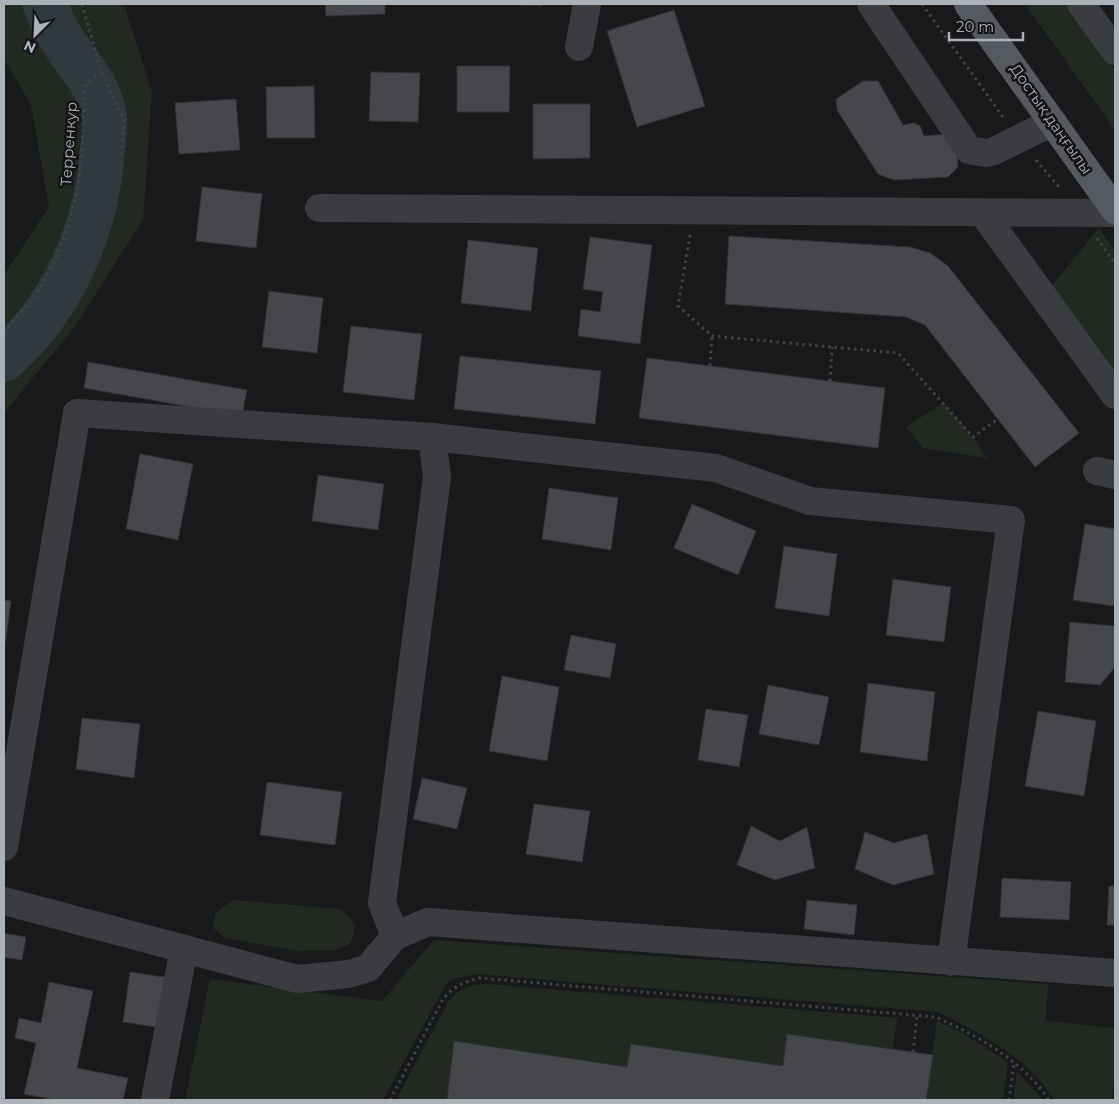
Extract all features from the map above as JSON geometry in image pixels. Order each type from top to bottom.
[{"type":"main road","name":"Достық даңғылы","points":[[968,4],[1115,211]]},
{"type":"street","points":[[579,47],[587,4]]},
{"type":"street","points":[[871,4],[969,150],[986,153],[1053,122]]},
{"type":"street","points":[[1082,4],[1115,50]]},
{"type":"street","points":[[319,208],[982,212],[1115,211]]},
{"type":"street","points":[[982,212],[1115,395]]},
{"type":"street","points":[[4,848],[77,413],[432,437],[716,468],[810,501],[1011,520],[951,962]]},
{"type":"street","points":[[395,936],[382,903],[437,477],[432,437]]},
{"type":"street","points":[[4,901],[297,979],[349,974],[368,968],[395,936],[428,922],[1115,973]]},
{"type":"street","points":[[155,1100],[184,949]]},
{"type":"path","points":[[82,4],[101,71],[124,120],[121,154]]},
{"type":"path","name":"Терренкур","points":[[4,332],[33,298],[45,278],[70,226],[83,160],[84,87],[101,71]]},
{"type":"path","points":[[694,210],[678,306],[712,336],[898,353],[973,437],[998,419]]},
{"type":"path","points":[[710,366],[712,336]]},
{"type":"path","points":[[830,381],[832,347]]},
{"type":"path","points":[[390,1100],[443,999],[458,985],[480,978],[936,1017],[970,1033],[1000,1051],[1049,1100]]},
{"type":"path","points":[[913,1052],[918,1016]]},
{"type":"path","points":[[1009,1100],[1014,1064]]},
{"type":"shaded area","points":[[4,4],[124,4],[152,92],[143,220],[74,328],[4,413],[4,275],[49,207],[31,105],[4,59]]},
{"type":"shaded area","points":[[1025,4],[1068,4],[1115,70],[1115,130]]},
{"type":"shaded area","points":[[1099,228],[1115,251],[1115,382],[1039,301]]},
{"type":"shaded area","points":[[943,403],[973,437],[987,458],[923,448],[906,427]]},
{"type":"shaded area","points":[[233,900],[340,909],[354,924],[354,932],[350,944],[336,950],[298,951],[225,938],[213,928],[215,914]]},
{"type":"shaded area","points":[[434,940],[1048,984],[1046,1021],[1115,1028],[1115,1067],[1112,1100],[1054,1100],[1044,1085],[1017,1059],[987,1038],[938,1012],[475,974],[451,980],[444,988],[383,1100],[185,1100],[210,979],[382,1001]]},
{"type":"shaded area","points":[[488,984],[897,1018],[893,1049],[788,1034],[783,1066],[631,1044],[627,1067],[455,1041],[447,1100],[396,1100],[448,1002],[465,988]]},
{"type":"shaded area","points":[[937,1021],[959,1031],[1008,1062],[1003,1100],[926,1100]]},
{"type":"shaded area","points":[[1017,1071],[1043,1100],[1013,1100]]},
{"type":"building","points":[[325,4],[385,4],[385,14],[326,16]]},
{"type":"building","points":[[498,4],[542,4],[542,6]]},
{"type":"building","points":[[674,10],[705,106],[637,127],[607,31]]},
{"type":"building","points":[[457,66],[510,66],[509,112],[457,112]]},
{"type":"building","points":[[371,72],[420,73],[418,122],[369,121]]},
{"type":"building","points":[[863,81],[878,81],[903,125],[914,123],[920,126],[924,136],[948,134],[956,140],[958,167],[948,177],[894,180],[878,174],[837,110],[836,99]]},
{"type":"building","points":[[314,86],[315,138],[267,138],[266,87]]},
{"type":"building","points":[[236,99],[240,150],[179,154],[175,103]]},
{"type":"building","points":[[533,104],[590,104],[590,158],[533,159]]},
{"type":"building","points":[[202,187],[262,194],[256,248],[196,241]]},
{"type":"building","points":[[729,236],[910,247],[930,253],[948,266],[1079,433],[1035,467],[925,325],[906,317],[725,304]]},
{"type":"building","points":[[590,237],[652,245],[640,344],[578,336],[581,309],[600,312],[603,292],[583,289]]},
{"type":"building","points":[[468,240],[538,248],[531,311],[461,303]]},
{"type":"building","points":[[269,291],[323,298],[317,353],[262,347]]},
{"type":"building","points":[[351,326],[422,334],[414,400],[343,392]]},
{"type":"building","points":[[460,356],[601,371],[595,424],[454,409]]},
{"type":"building","points":[[647,358],[885,388],[878,448],[639,418]]},
{"type":"building","points":[[88,362],[247,390],[242,416],[84,388]]},
{"type":"building","points":[[140,454],[193,464],[178,540],[126,529]]},
{"type":"building","points":[[318,475],[384,484],[378,530],[312,521]]},
{"type":"building","points":[[549,488],[618,498],[611,550],[542,539]]},
{"type":"building","points":[[692,504],[756,531],[738,575],[674,548]]},
{"type":"building","points":[[1085,524],[1115,529],[1115,603],[1113,606],[1073,600]]},
{"type":"building","points":[[784,546],[837,554],[829,616],[775,608]]},
{"type":"building","points":[[893,579],[951,587],[944,642],[886,635]]},
{"type":"building","points":[[4,600],[11,601],[4,653]]},
{"type":"building","points":[[1070,622],[1115,626],[1115,667],[1100,685],[1065,682]]},
{"type":"building","points":[[571,635],[616,644],[610,678],[564,670]]},
{"type":"building","points":[[502,676],[559,687],[547,761],[489,751]]},
{"type":"building","points":[[868,683],[935,692],[927,761],[860,752]]},
{"type":"building","points":[[768,685],[829,697],[819,745],[759,734]]},
{"type":"building","points":[[706,709],[748,715],[739,767],[698,760]]},
{"type":"building","points":[[1038,711],[1096,721],[1084,796],[1025,786]]},
{"type":"building","points":[[82,718],[140,724],[134,778],[76,769]]},
{"type":"building","points":[[422,778],[467,788],[457,829],[413,819]]},
{"type":"building","points":[[267,782],[342,792],[335,845],[260,835]]},
{"type":"building","points":[[534,804],[590,811],[582,862],[526,854]]},
{"type":"building","points":[[751,826],[780,841],[807,827],[815,868],[775,880],[737,865]]},
{"type":"building","points":[[865,832],[894,843],[927,834],[934,874],[893,885],[855,869]]},
{"type":"building","points":[[1002,878],[1071,882],[1069,920],[1000,917]]},
{"type":"building","points":[[1109,886],[1115,886],[1115,925],[1107,925]]},
{"type":"building","points":[[807,900],[857,905],[854,935],[804,929]]},
{"type":"building","points":[[4,933],[26,937],[22,960],[4,957]]},
{"type":"building","points":[[130,972],[170,978],[162,1028],[123,1022]]},
{"type":"building","points":[[49,982],[93,991],[77,1068],[128,1078],[123,1100],[56,1100],[24,1094],[36,1043],[15,1038],[19,1018],[41,1023]]},
{"type":"building","points":[[787,1034],[933,1055],[926,1100],[447,1100],[454,1041],[627,1067],[631,1044],[783,1066]]},
{"type":"waterway","points":[[4,359],[25,339],[43,316],[59,292],[72,266],[84,239],[92,212],[102,155],[105,124],[101,102],[90,81],[55,28],[45,4]]}]
